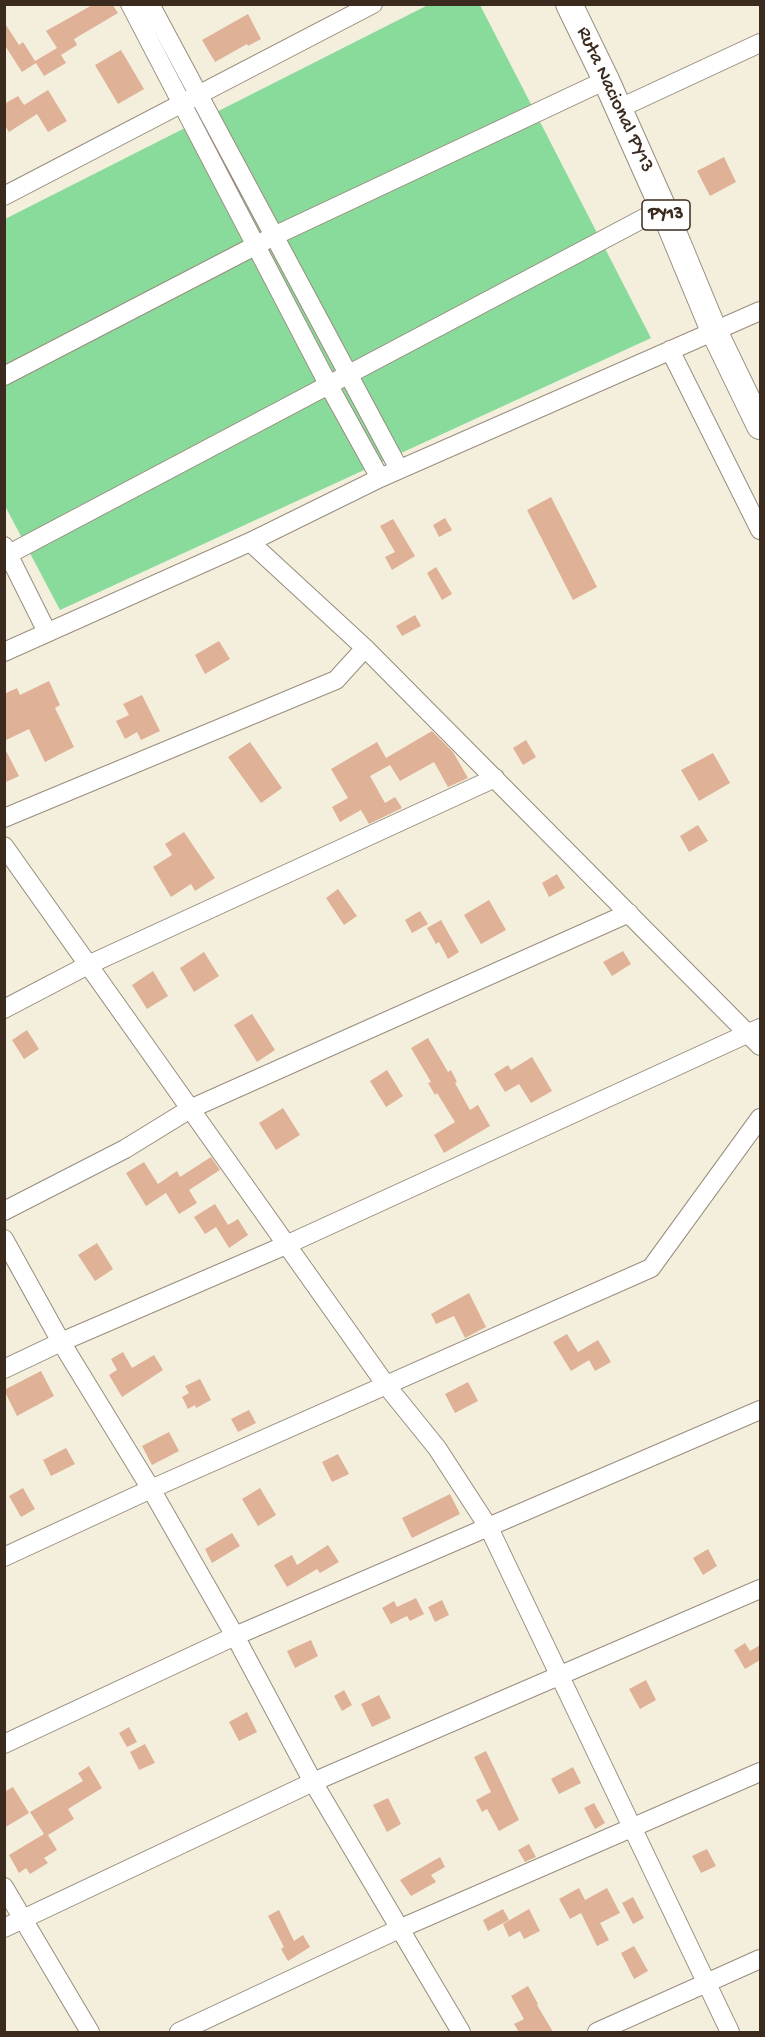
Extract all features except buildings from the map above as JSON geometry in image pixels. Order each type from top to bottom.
[{"type":"highway","name":"Ruta Nacional PY13","points":[[569,4],[663,208],[714,331],[760,426]]},
{"type":"street","points":[[130,4],[274,236],[399,469]]},
{"type":"street","points":[[150,4],[190,99],[257,245],[328,384],[380,478]]},
{"type":"street","points":[[4,196],[373,4]]},
{"type":"street","points":[[618,109],[760,43]]},
{"type":"street","points":[[4,376],[274,236],[606,80]]},
{"type":"street","points":[[47,632],[7,550],[663,208]]},
{"type":"street","points":[[4,652],[250,542],[399,469],[760,310]]},
{"type":"street","points":[[670,350],[760,530]]},
{"type":"street","points":[[4,1369],[757,1036],[629,913],[365,648],[250,542]]},
{"type":"street","points":[[4,818],[336,680],[365,648]]},
{"type":"street","points":[[4,1009],[88,965],[495,778]]},
{"type":"street","points":[[4,846],[386,1385],[437,1448],[489,1528],[730,2032]]},
{"type":"street","points":[[4,1211],[125,1149],[190,1109],[629,913]]},
{"type":"street","points":[[4,1557],[151,1489],[651,1268],[760,1118]]},
{"type":"street","points":[[4,1239],[61,1342],[151,1489],[235,1636],[313,1782],[462,2032]]},
{"type":"street","points":[[4,1744],[235,1636],[760,1410]]},
{"type":"street","points":[[4,1928],[313,1782],[760,1589]]},
{"type":"street","points":[[179,2032],[399,1929],[760,1772]]},
{"type":"street","points":[[4,1887],[90,2032]]},
{"type":"street","points":[[597,2032],[760,1959]]},
{"type":"green space","points":[[428,5],[480,5],[651,338],[60,610],[5,506],[5,219]]}]
